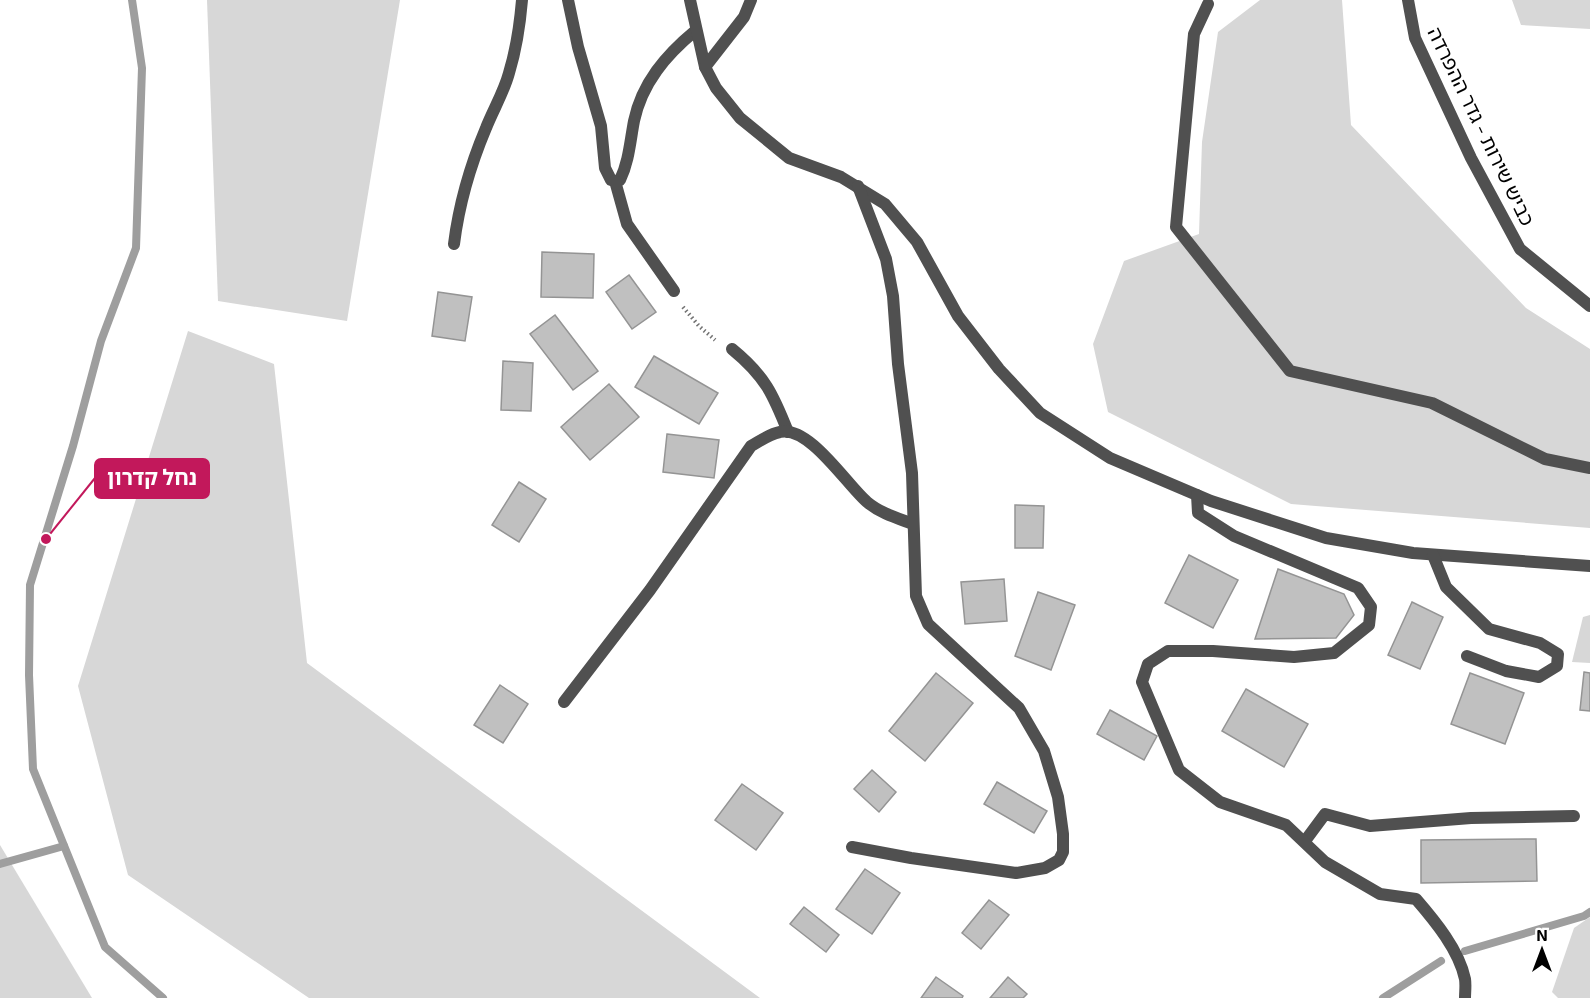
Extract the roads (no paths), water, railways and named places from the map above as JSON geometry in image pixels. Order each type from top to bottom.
[{"type":"street","points":[[454,244],[464,189],[484,131],[509,74],[522,0]]},
{"type":"street","points":[[568,0],[578,47],[601,126],[605,168],[611,180],[615,181],[627,224],[674,291]]},
{"type":"street","points":[[690,0],[705,67],[716,88],[740,118],[789,158],[841,177],[885,204],[910,234],[958,316],[999,369],[1040,413],[1110,458],[1197,495],[1326,538],[1413,553],[1590,566]]},
{"type":"street","points":[[705,67],[744,17],[751,0]]},
{"type":"street","name":"כביש שירות - גדר ההפרדה","points":[[1408,0],[1415,38],[1471,158],[1520,249],[1590,306]]},
{"type":"street","points":[[1209,4],[1194,34],[1176,227],[1290,371],[1431,403],[1545,459],[1590,468]]},
{"type":"street","points":[[615,181],[620,180],[627,166],[635,118],[652,74],[676,46],[696,31]]},
{"type":"street","points":[[852,847],[1016,873],[1045,868],[1059,861],[1063,852],[1058,797],[1044,751],[1019,708],[928,624],[916,596],[912,473],[898,364],[893,296],[886,259],[858,186]]},
{"type":"street","points":[[732,349],[753,366],[774,396],[788,432]]},
{"type":"street","points":[[564,702],[650,590],[751,446],[767,436],[782,431],[788,432],[814,445],[868,502],[886,513],[913,524]]},
{"type":"street","points":[[1197,495],[1198,513],[1234,536],[1358,588],[1371,607],[1369,625],[1334,653],[1294,657],[1213,651],[1168,651],[1148,664],[1142,682],[1179,770],[1220,802],[1286,825],[1325,862],[1380,894],[1416,899],[1430,915],[1458,960],[1466,981],[1465,998]]},
{"type":"street","points":[[1433,555],[1446,587],[1489,629],[1540,643],[1558,654],[1557,666],[1539,677],[1506,671],[1467,656]]},
{"type":"street","points":[[1305,841],[1325,814],[1370,826],[1471,818],[1575,816]]},
{"type":"waterway","points":[[132,0],[142,68],[136,248],[101,341],[73,446],[30,585],[29,675],[33,769],[105,947],[163,998]]},
{"type":"waterway","points":[[0,864],[64,846]]},
{"type":"waterway","points":[[1465,951],[1584,916],[1590,912]]},
{"type":"waterway","points":[[1383,998],[1441,961]]},
{"type":"place","name":"נחל קדרון","points":[[46,539]]}]
